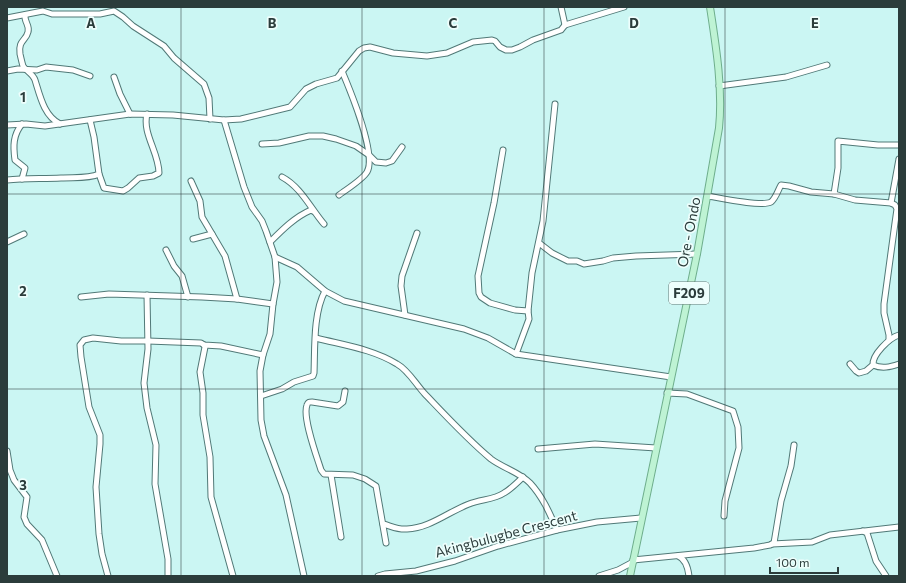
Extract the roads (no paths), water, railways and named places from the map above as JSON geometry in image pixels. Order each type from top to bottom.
[{"type":"main road","name":"Ore - Ondo","points":[[630,576],[697,254],[720,120],[719,86],[710,7]]},
{"type":"street","points":[[117,7],[118,13]]},
{"type":"street","points":[[561,7],[565,24]]},
{"type":"street","points":[[7,125],[22,124],[45,126],[130,114],[173,115],[224,120],[241,119],[290,107],[306,89],[316,84],[337,78],[359,51],[364,48],[393,53],[427,56],[447,53],[473,42],[492,40],[506,50],[512,50],[533,40],[561,30],[565,24],[624,7]]},
{"type":"street","points":[[7,18],[43,12],[52,14],[100,14],[114,11],[133,26],[164,46],[174,58],[204,84],[209,98],[210,119]]},
{"type":"street","points":[[25,15],[24,19],[29,27],[28,33],[20,49],[23,65],[35,79],[40,98],[51,117],[60,124]]},
{"type":"street","points":[[719,86],[786,77],[826,65]]},
{"type":"street","points":[[7,72],[18,69],[36,70],[46,67],[73,70],[90,76]]},
{"type":"street","points":[[339,195],[367,172],[370,160],[365,136],[342,72]]},
{"type":"street","points":[[114,77],[120,94],[130,114]]},
{"type":"street","points":[[516,354],[529,319],[528,311],[532,273],[543,221],[555,104]]},
{"type":"street","points":[[90,120],[99,174],[104,188],[123,191],[139,178],[153,176],[159,173],[159,165],[146,124],[147,114]]},
{"type":"street","points":[[224,120],[244,187],[252,207],[262,221],[275,257],[277,282],[270,334],[263,355],[260,371],[261,420],[264,436],[286,495],[304,576]]},
{"type":"street","points":[[22,124],[16,132],[14,138],[15,160],[25,168],[22,179]]},
{"type":"street","points":[[262,144],[309,136],[323,136],[356,146],[376,162],[386,163],[392,161],[402,147]]},
{"type":"street","points":[[834,194],[838,168],[838,141],[878,145],[899,145]]},
{"type":"street","points":[[503,150],[494,203],[478,276],[479,293],[481,297],[490,303],[515,310],[528,311]]},
{"type":"street","points":[[891,203],[899,159]]},
{"type":"street","points":[[7,180],[92,177],[99,174]]},
{"type":"street","points":[[282,177],[289,181],[300,193],[324,224]]},
{"type":"street","points":[[190,181],[200,201],[202,217],[225,256],[237,298]]},
{"type":"street","points":[[708,196],[758,204],[770,202],[775,198],[781,185],[811,192],[834,194],[855,200],[891,203],[895,205],[897,209],[884,313],[889,340]]},
{"type":"street","points":[[270,242],[290,223],[306,212],[311,210],[313,211]]},
{"type":"street","points":[[405,315],[400,286],[417,233]]},
{"type":"street","points":[[7,242],[24,234]]},
{"type":"street","points":[[193,239],[212,234]]},
{"type":"street","points":[[539,243],[552,253],[568,261],[577,260],[584,264],[613,258],[697,254]]},
{"type":"street","points":[[166,250],[174,266],[182,276],[188,297]]},
{"type":"street","points":[[275,257],[297,267],[325,291],[344,301],[464,329],[488,338],[516,354],[671,377]]},
{"type":"street","points":[[261,396],[282,389],[294,382],[313,376],[317,321],[320,304],[325,291]]},
{"type":"street","points":[[81,297],[109,294],[237,298],[273,304]]},
{"type":"street","points":[[147,295],[148,340],[144,383],[147,408],[156,444],[155,484],[168,559],[168,576]]},
{"type":"street","points":[[873,365],[872,361],[876,354],[889,340],[899,335]]},
{"type":"street","points":[[108,576],[102,554],[98,526],[96,487],[100,435],[89,407],[80,345],[88,338],[121,341],[148,340],[201,343],[204,345],[221,346],[263,355]]},
{"type":"street","points":[[316,338],[384,357],[398,364],[408,373],[420,389],[448,418],[492,459],[523,477],[530,483],[539,494],[557,530]]},
{"type":"street","points":[[204,345],[205,347],[200,372],[203,393],[203,415],[210,456],[211,497],[233,576]]},
{"type":"street","points":[[850,364],[859,373],[866,371],[873,365]]},
{"type":"street","points":[[873,365],[879,368],[899,364]]},
{"type":"street","points":[[344,391],[344,402],[341,405],[338,406],[312,402],[307,405],[306,415],[308,428],[321,470],[324,474],[353,476],[369,481],[376,486],[386,543]]},
{"type":"street","points":[[667,393],[687,394],[733,411],[738,427],[739,448],[725,501],[724,516]]},
{"type":"street","points":[[538,449],[595,444],[656,448]]},
{"type":"street","points":[[772,544],[775,540],[775,532],[781,501],[791,466],[794,445]]},
{"type":"street","points":[[7,451],[10,470],[14,480],[27,497],[24,517],[27,524],[42,540],[57,576]]},
{"type":"street","points":[[331,475],[341,537]]},
{"type":"street","points":[[383,524],[406,530],[430,523],[467,504],[496,497],[504,493],[523,477]]},
{"type":"street","name":"Akingbulugbe Crescent","points":[[378,576],[416,571],[557,530],[597,522],[641,518]]},
{"type":"street","points":[[598,576],[618,570],[633,561],[754,548],[772,544],[812,542],[830,535],[899,527]]},
{"type":"street","points":[[862,531],[867,533],[876,561],[886,576]]},
{"type":"street","points":[[678,556],[684,561],[689,576]]}]
